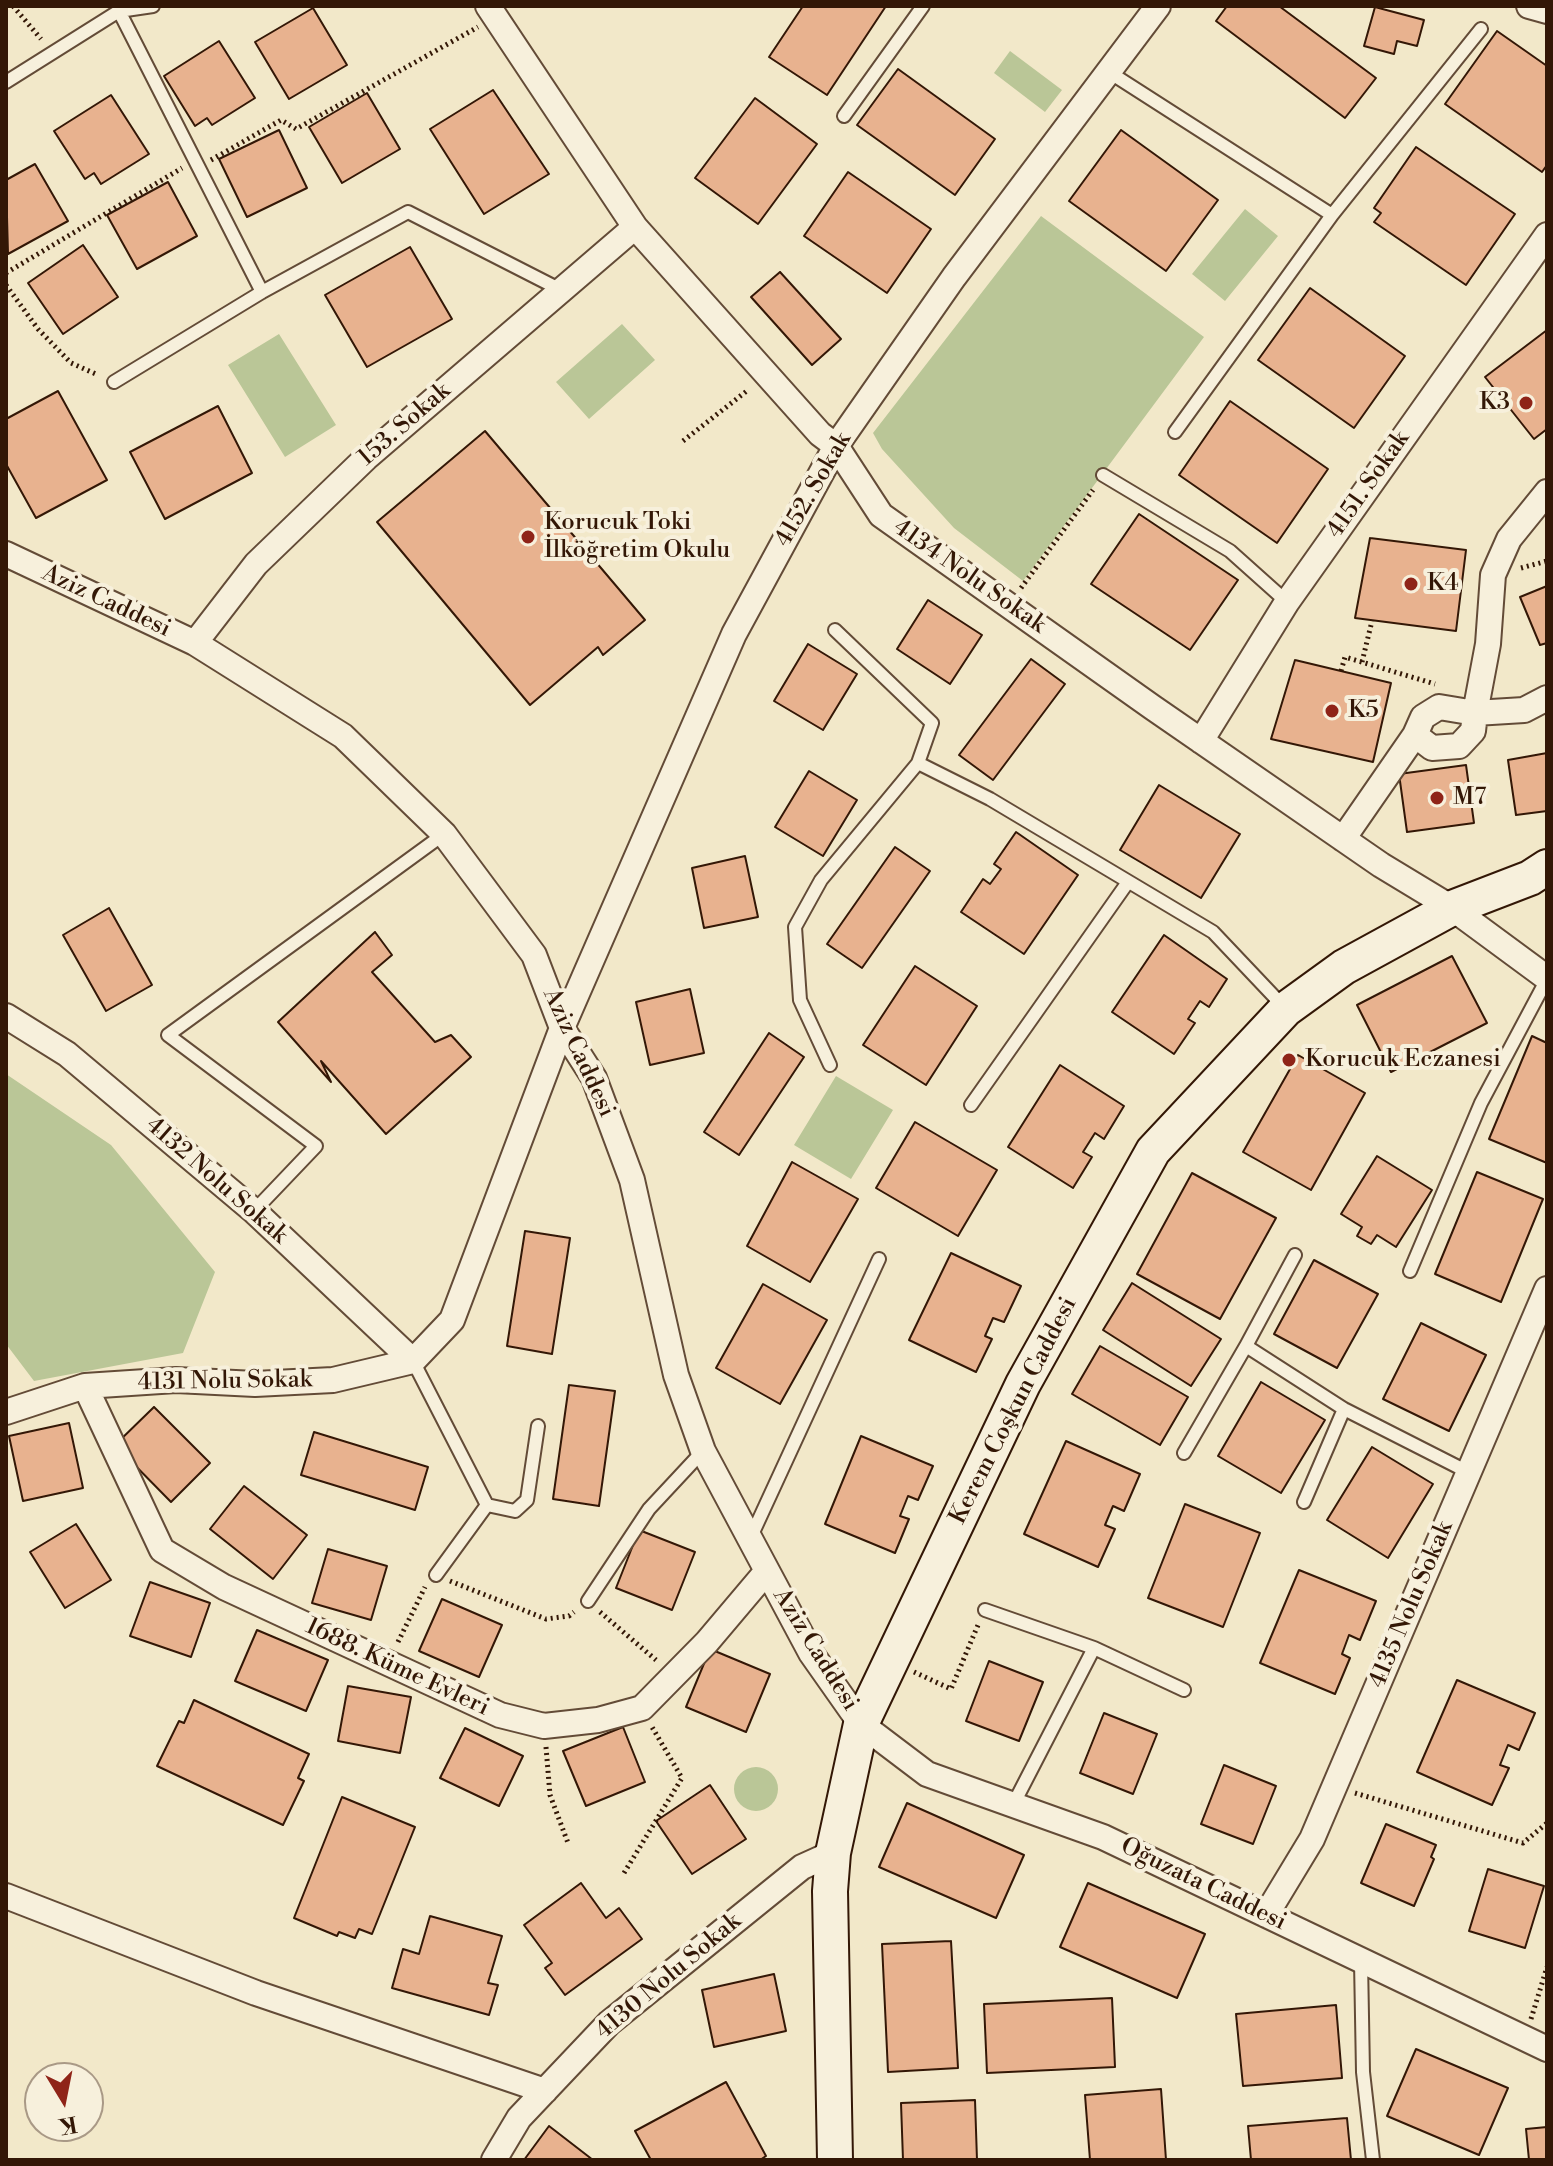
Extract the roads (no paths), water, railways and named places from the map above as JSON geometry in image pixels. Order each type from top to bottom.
[{"type":"street","name":"4152. Sokak","points":[[562,1028],[734,634],[836,446],[954,277],[1158,6]]},
{"type":"street","points":[[1529,6],[1547,11]]},
{"type":"street","name":"4134 Nolu Sokak","points":[[492,12],[635,227],[820,434],[836,446],[881,515],[1343,839],[1452,908],[1547,979]]},
{"type":"street","name":"153. Sokak","points":[[195,643],[256,564],[366,458],[635,227]]},
{"type":"street","name":"4151. Sokak","points":[[1201,741],[1287,602],[1547,235]]},
{"type":"street","points":[[1415,735],[1432,748],[1459,746],[1473,731],[1488,644],[1493,575],[1509,539],[1547,492]]},
{"type":"street","name":"Aziz Caddesi","points":[[6,554],[195,643],[343,736],[444,834],[534,955],[562,1028],[594,1078],[632,1180],[676,1375],[703,1451],[811,1653],[861,1724]]},
{"type":"street","points":[[1343,839],[1415,735],[1423,717],[1439,707],[1475,713],[1524,710],[1547,698]]},
{"type":"street","name":"Kerem Coşkun Caddesi","points":[[835,2160],[830,1891],[833,1853],[861,1724],[1023,1384],[1153,1151],[1286,1009],[1344,967],[1452,908],[1530,878],[1547,867]]},
{"type":"street","name":"4132 Nolu Sokak","points":[[6,1016],[67,1054],[254,1211],[413,1361]]},
{"type":"street","points":[[413,1361],[452,1320],[562,1028]]},
{"type":"street","name":"4135 Nolu Sokak","points":[[1266,1915],[1312,1839],[1547,1289]]},
{"type":"street","name":"4131 Nolu Sokak","points":[[6,1412],[85,1386],[176,1380],[255,1384],[333,1380],[413,1361]]},
{"type":"street","name":"1688. Küme Evleri","points":[[85,1386],[162,1550],[224,1587],[500,1715],[544,1726],[598,1720],[642,1708],[676,1675],[767,1571]]},
{"type":"street","name":"Oğuzata Caddesi","points":[[861,1724],[927,1774],[1103,1837],[1547,2049]]},
{"type":"street","name":"4130 Nolu Sokak","points":[[494,2160],[519,2118],[609,2023],[802,1867],[833,1853]]},
{"type":"street","points":[[6,1896],[256,1993],[545,2091]]},
{"type":"lane","points":[[6,82],[119,11],[153,6]]},
{"type":"lane","points":[[844,116],[923,6]]},
{"type":"lane","points":[[119,11],[262,292]]},
{"type":"lane","points":[[1175,432],[1332,215],[1481,29]]},
{"type":"lane","points":[[1109,72],[1332,215]]},
{"type":"lane","points":[[114,382],[262,292],[408,212],[561,290]]},
{"type":"lane","points":[[1103,475],[1230,551],[1287,602]]},
{"type":"lane","points":[[830,1065],[800,1000],[795,927],[821,880],[918,763],[932,723],[835,630]]},
{"type":"lane","points":[[918,763],[990,799],[1213,932],[1286,1009]]},
{"type":"lane","points":[[254,1211],[316,1146],[168,1035],[444,834]]},
{"type":"lane","points":[[971,1105],[1128,882]]},
{"type":"lane","points":[[1410,1271],[1481,1103],[1547,979]]},
{"type":"lane","points":[[1184,1453],[1295,1255]]},
{"type":"lane","points":[[749,1541],[879,1259]]},
{"type":"lane","points":[[1246,1346],[1344,1409],[1468,1472]]},
{"type":"lane","points":[[413,1361],[487,1505]]},
{"type":"lane","points":[[1304,1502],[1344,1409]]},
{"type":"lane","points":[[487,1505],[515,1511],[527,1500],[538,1426]]},
{"type":"lane","points":[[588,1601],[649,1509],[703,1451]]},
{"type":"lane","points":[[436,1575],[487,1505]]},
{"type":"lane","points":[[985,1610],[1094,1648],[1184,1690]]},
{"type":"lane","points":[[1013,1805],[1094,1648]]},
{"type":"lane","points":[[1361,1961],[1363,2072],[1373,2160]]},
{"type":"place","name":"K3","points":[[1526,403]]},
{"type":"place","name":"Korucuk Toki İlköğretim Okulu","points":[[528,537]]},
{"type":"place","name":"K4","points":[[1411,584]]},
{"type":"place","name":"K5","points":[[1332,711]]},
{"type":"place","name":"M7","points":[[1437,798]]},
{"type":"place","name":"Korucuk Eczanesi","points":[[1289,1060]]}]
